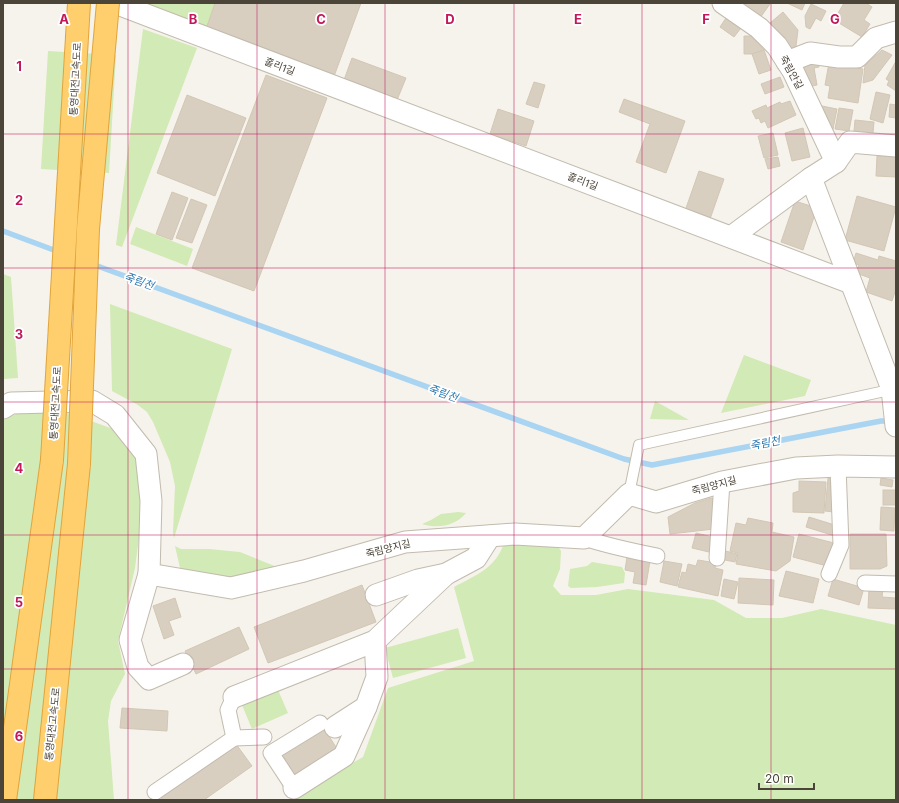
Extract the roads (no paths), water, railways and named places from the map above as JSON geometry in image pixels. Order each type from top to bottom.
[{"type":"highway","name":"통영대전고속도로","points":[[5,800],[52,460],[79,3]]},
{"type":"highway","name":"통영대전고속도로","points":[[45,800],[79,464],[88,229],[108,3]]},
{"type":"street","name":"홀리1길","points":[[115,3],[851,283]]},
{"type":"street","name":"죽림안길","points":[[723,3],[759,28],[777,46],[794,71],[836,162]]},
{"type":"street","points":[[787,62],[810,53],[839,57],[857,57],[876,38],[896,32]]},
{"type":"street","points":[[731,237],[811,178],[836,162],[850,142],[896,146]]},
{"type":"street","points":[[811,178],[895,403]]},
{"type":"street","points":[[3,408],[11,403],[92,401],[115,415],[146,454],[151,501],[149,574],[130,640],[138,667],[149,678],[183,664]]},
{"type":"street","points":[[829,574],[841,545],[838,466]]},
{"type":"street","name":"죽림양지길","points":[[630,489],[656,502],[722,482],[796,468],[838,466],[896,467]]},
{"type":"street","points":[[717,558],[722,482]]},
{"type":"street","points":[[630,489],[584,538],[602,544],[657,556]]},
{"type":"street","name":"죽림양지길","points":[[149,574],[231,588],[304,571],[405,542],[515,534],[584,538]]},
{"type":"street","points":[[234,738],[228,710],[234,697],[375,642],[446,574],[476,558],[490,536]]},
{"type":"street","points":[[376,595],[418,580],[446,574]]},
{"type":"street","points":[[865,583],[896,584]]},
{"type":"street","points":[[366,707],[271,753],[294,788],[344,756],[366,707],[377,677],[375,642]]},
{"type":"street","points":[[155,792],[234,738],[264,737]]},
{"type":"lane","points":[[630,489],[639,445],[895,403]]},
{"type":"waterway","name":"죽림천","points":[[3,231],[59,252]]},
{"type":"waterway","name":"죽림천","points":[[92,264],[624,459],[652,465],[881,421],[892,421]]}]
